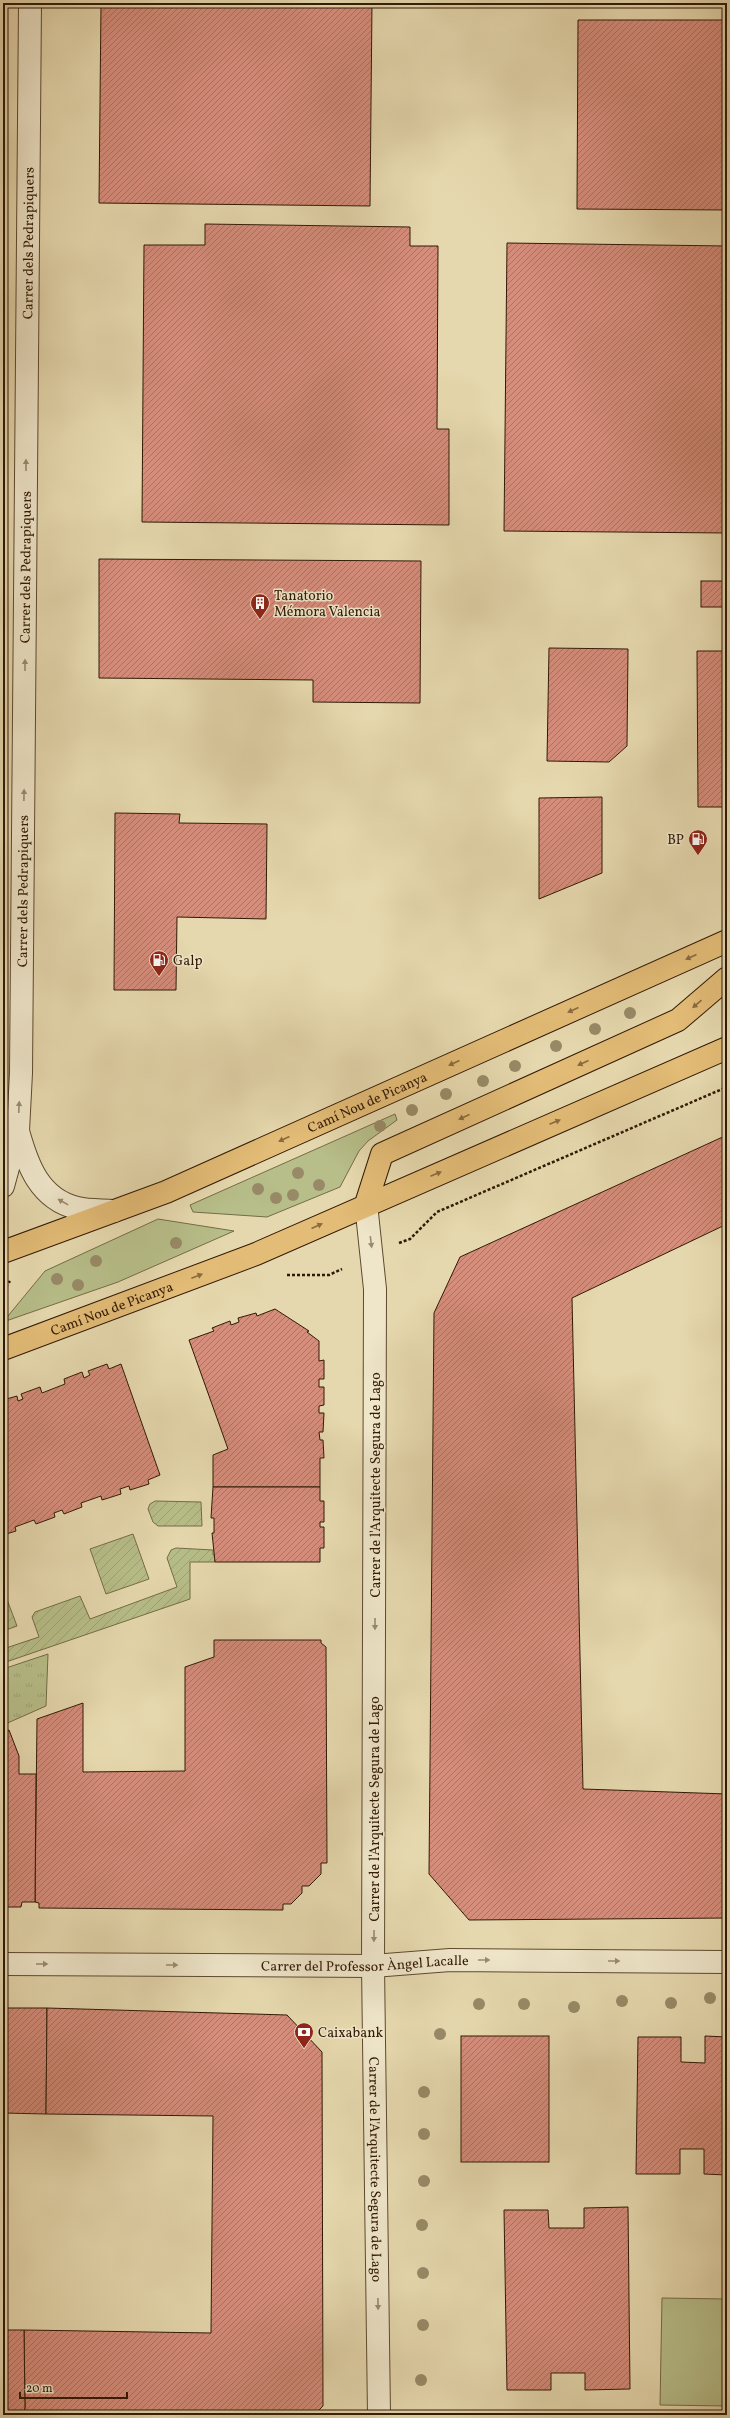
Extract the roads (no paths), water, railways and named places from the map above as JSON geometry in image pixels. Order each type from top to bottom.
[{"type":"main road","name":"Camí Nou de Picanya","points":[[3,1252],[180,1186],[727,941]]},
{"type":"main road","points":[[366,1204],[382,1154],[678,1020],[727,978]]},
{"type":"main road","name":"Camí Nou de Picanya","points":[[3,1349],[256,1254],[366,1204],[727,1048]]},
{"type":"street","name":"Carrer dels Pedrapiquers","points":[[3,1186],[18,1130],[21,1065],[30,3]]},
{"type":"street","name":"Carrer dels Pedrapiquers","points":[[18,1130],[25,1158],[39,1184],[52,1196],[78,1208],[114,1211]]},
{"type":"street","name":"Carrer de l'Arquitecte Segura de Lago","points":[[366,1204],[375,1289],[373,1966],[379,2415]]},
{"type":"street","name":"Carrer del Professor Àngel Lacalle","points":[[3,1964],[373,1966],[450,1960],[727,1962]]},
{"type":"place","name":"Tanatorio Mémora Valencia","points":[[260,620]]},
{"type":"place","name":"BP","points":[[698,856]]},
{"type":"place","name":"Galp","points":[[159,977]]},
{"type":"place","name":"Caixabank","points":[[304,2049]]}]
